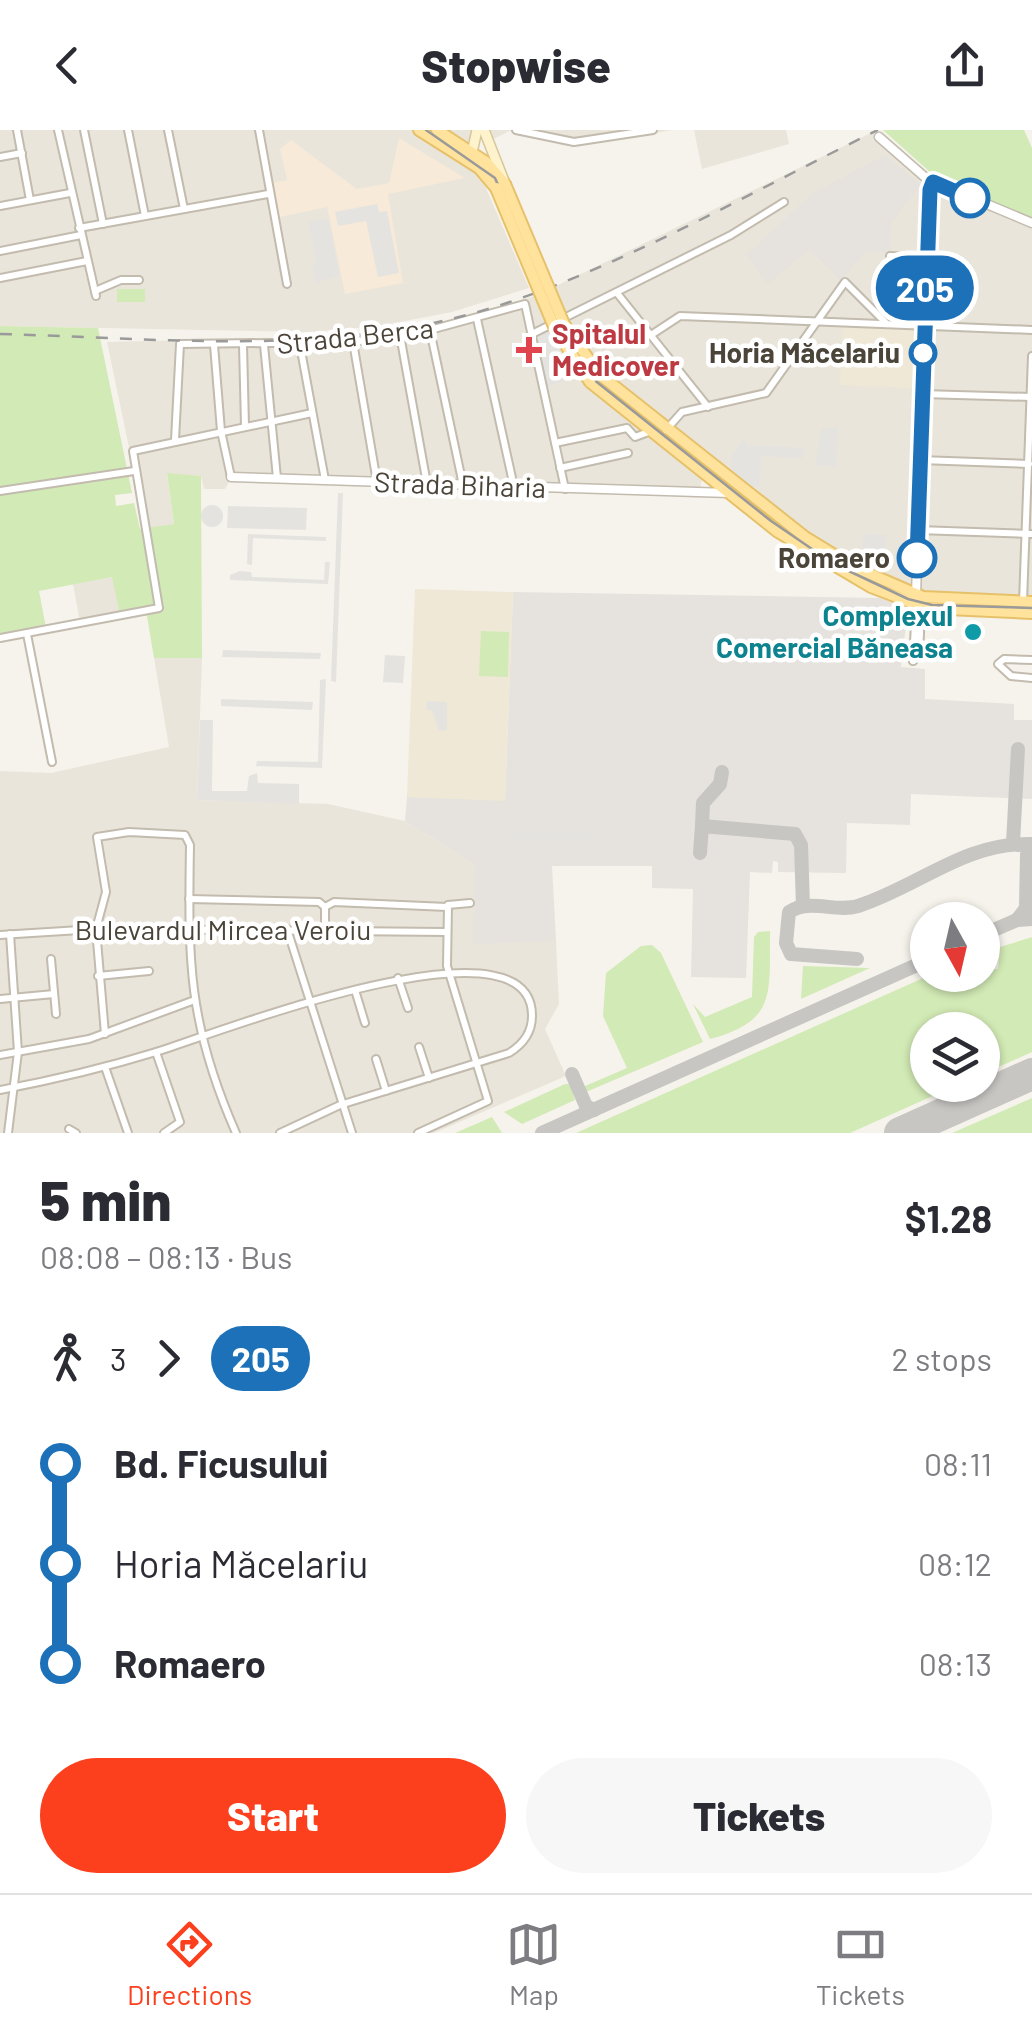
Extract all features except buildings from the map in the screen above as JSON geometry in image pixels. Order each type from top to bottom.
[{"type":"main road","points":[[419,130],[471,157]]},
{"type":"main road","points":[[437,130],[460,145],[501,186]]},
{"type":"main road","points":[[471,157],[479,133]]},
{"type":"main road","points":[[460,145],[479,133]]},
{"type":"main road","points":[[479,133],[564,324],[595,378],[728,493],[816,557],[916,601],[1032,613]]},
{"type":"main road","points":[[660,432],[822,550],[916,601],[1027,602]]},
{"type":"street","points":[[17,130],[30,200]]},
{"type":"street","points":[[58,130],[96,293],[121,280],[138,280]]},
{"type":"street","points":[[84,130],[103,224]]},
{"type":"street","points":[[128,130],[145,216]]},
{"type":"street","points":[[168,130],[184,210]]},
{"type":"street","points":[[259,130],[287,284]]},
{"type":"street","points":[[517,130],[582,142],[653,130]]},
{"type":"street","points":[[879,136],[933,182],[1032,223]]},
{"type":"street","points":[[0,156],[22,153]]},
{"type":"street","points":[[916,601],[921,612],[919,654],[913,661],[926,258],[933,182]]},
{"type":"street","points":[[0,206],[70,193]]},
{"type":"street","points":[[0,251],[103,224],[268,194]]},
{"type":"street","points":[[565,488],[532,334],[731,235],[784,202]]},
{"type":"street","points":[[890,256],[926,258]]},
{"type":"street","points":[[0,278],[87,260]]},
{"type":"street","points":[[555,444],[627,428],[635,437],[660,432],[680,413],[766,393],[847,281],[888,324]]},
{"type":"street","points":[[616,293],[708,407]]},
{"type":"street","name":"Strada Berca","points":[[174,440],[180,344],[353,342],[430,330],[526,306],[532,334]]},
{"type":"street","points":[[652,335],[680,316],[1032,330]]},
{"type":"street","points":[[477,318],[514,487]]},
{"type":"street","points":[[430,330],[463,485]]},
{"type":"street","points":[[400,335],[427,484]]},
{"type":"street","points":[[353,342],[377,482]]},
{"type":"street","points":[[300,344],[324,480]]},
{"type":"street","points":[[214,345],[221,431],[231,477]]},
{"type":"street","points":[[243,345],[244,426]]},
{"type":"street","points":[[264,345],[277,478]]},
{"type":"street","points":[[1027,602],[1032,356]]},
{"type":"street","points":[[922,394],[1031,398]]},
{"type":"street","points":[[0,638],[155,612],[159,596],[132,455],[137,448],[312,412]]},
{"type":"street","points":[[560,468],[628,453]]},
{"type":"street","points":[[920,460],[1030,464]]},
{"type":"street","points":[[0,491],[134,470]]},
{"type":"street","points":[[689,493],[702,486],[701,470]]},
{"type":"street","name":"Strada Biharia","points":[[231,477],[728,493]]},
{"type":"street","points":[[918,530],[1028,534]]},
{"type":"street","points":[[28,634],[52,762]]},
{"type":"street","points":[[1032,660],[1004,659],[998,664],[1011,676],[1032,678]]},
{"type":"street","points":[[105,1034],[96,929],[106,902],[96,836],[100,832],[181,834],[189,838],[192,1002],[200,1039],[236,1133]]},
{"type":"street","points":[[189,899],[318,902],[325,907]]},
{"type":"street","points":[[325,907],[334,902],[446,904],[449,973],[488,1102],[418,1133]]},
{"type":"street","points":[[447,908],[470,903]]},
{"type":"street","points":[[324,930],[325,907]]},
{"type":"street","name":"Bulevardul Mircea Veroiu","points":[[0,935],[96,929],[447,932]]},
{"type":"street","points":[[287,929],[352,1133]]},
{"type":"street","points":[[8,1133],[18,1052],[18,998],[10,934]]},
{"type":"street","points":[[51,959],[56,1014]]},
{"type":"street","points":[[98,976],[149,971]]},
{"type":"street","points":[[0,1090],[105,1068],[398,978],[500,974],[518,984],[531,1002],[532,1024],[524,1041],[509,1053],[340,1105],[280,1133]]},
{"type":"street","points":[[398,978],[408,1008]]},
{"type":"street","points":[[355,990],[365,1022]]},
{"type":"street","points":[[0,1000],[54,994]]},
{"type":"street","points":[[0,1055],[105,1034],[192,1002]]},
{"type":"street","points":[[419,1047],[429,1078]]},
{"type":"street","points":[[156,1052],[180,1122],[164,1133]]},
{"type":"street","points":[[376,1059],[386,1092]]},
{"type":"street","points":[[105,1068],[128,1133]]},
{"type":"shaded area","points":[[0,130],[472,130],[486,188],[529,288],[452,312],[379,326],[310,332],[0,326]]},
{"type":"shaded area","points":[[488,130],[673,130],[586,144],[509,131],[492,140]]},
{"type":"shaded area","points":[[694,130],[786,130],[789,144],[702,169]]},
{"type":"shaded area","points":[[875,131],[927,179],[1032,223],[1032,599],[923,593],[867,572],[812,540],[606,378],[587,357],[550,289]]},
{"type":"shaded area","points":[[399,138],[465,178],[388,194],[403,283],[345,294],[327,207],[275,218],[271,183],[287,180],[280,149],[291,140],[357,189],[389,183]]},
{"type":"shaded area","points":[[885,155],[921,185],[891,223],[890,253],[866,252],[841,280],[809,250],[768,284],[746,255],[813,193]]},
{"type":"shaded area","points":[[377,204],[379,212],[387,211],[399,273],[378,277],[366,221],[338,226],[335,212]]},
{"type":"shaded area","points":[[328,218],[340,276],[316,283],[312,265],[317,263],[308,222]]},
{"type":"shaded area","points":[[534,296],[574,370],[703,475],[700,488],[232,477],[225,489],[204,489],[201,476],[167,474],[174,524],[146,529],[107,342],[368,336],[446,323]]},
{"type":"shaded area","points":[[843,327],[916,330],[914,388],[840,385]]},
{"type":"shaded area","points":[[549,328],[579,375],[545,388],[534,336]]},
{"type":"shaded area","points":[[822,428],[838,428],[836,467],[815,466]]},
{"type":"shaded area","points":[[744,439],[747,445],[804,448],[803,458],[762,456],[759,487],[750,486],[731,473],[731,455]]},
{"type":"shaded area","points":[[338,493],[343,493],[336,682],[331,681]]},
{"type":"shaded area","points":[[212,505],[220,508],[220,524],[212,527],[204,524],[201,516],[204,508]]},
{"type":"shaded area","points":[[228,506],[307,508],[306,530],[227,528]]},
{"type":"shaded area","points":[[248,534],[326,537],[326,541],[253,538],[252,565],[247,564]]},
{"type":"shaded area","points":[[863,534],[886,535],[884,564],[862,563]]},
{"type":"shaded area","points":[[325,562],[330,562],[328,584],[230,580],[230,575],[240,571],[251,572],[252,577],[324,580]]},
{"type":"shaded area","points":[[113,577],[120,615],[80,622],[73,584]]},
{"type":"shaded area","points":[[415,589],[513,592],[505,801],[407,797]]},
{"type":"shaded area","name":"Romaero","points":[[513,592],[879,598],[908,607],[901,667],[925,669],[925,699],[1014,704],[1014,720],[1032,720],[1032,799],[911,794],[910,825],[847,823],[846,873],[778,872],[778,862],[773,861],[772,873],[750,872],[746,978],[691,977],[693,889],[652,888],[652,866],[552,866],[556,941],[473,944],[475,865],[405,821],[407,797],[505,800]]},
{"type":"shaded area","points":[[223,650],[321,653],[320,659],[222,657]]},
{"type":"shaded area","points":[[385,655],[405,656],[403,683],[383,682]]},
{"type":"shaded area","points":[[154,658],[202,658],[197,800],[328,804],[405,821],[475,865],[498,944],[497,940],[556,941],[559,1004],[545,1029],[566,1076],[434,1133],[0,1133],[0,771],[51,773],[169,747]]},
{"type":"shaded area","points":[[326,679],[322,768],[256,766],[257,761],[318,762],[320,680]]},
{"type":"shaded area","points":[[221,699],[313,702],[312,710],[221,706]]},
{"type":"shaded area","points":[[427,701],[447,702],[447,730],[439,731],[432,710],[426,710]]},
{"type":"shaded area","points":[[200,720],[213,720],[212,791],[247,791],[249,776],[257,773],[258,783],[299,784],[299,804],[197,800]]},
{"type":"shaded area","points":[[513,832],[588,832],[588,839],[513,840]]},
{"type":"green space","points":[[883,130],[1024,130],[1032,148],[1032,219],[940,181]]},
{"type":"green space","points":[[117,289],[145,289],[145,302],[117,302]]},
{"type":"green space","points":[[0,326],[98,328],[132,493],[115,495],[116,506],[134,503],[140,529],[174,524],[167,473],[201,476],[202,658],[154,658],[146,610],[120,615],[112,577],[39,591],[46,628],[0,634]]},
{"type":"green space","points":[[481,631],[509,632],[508,677],[479,676]]},
{"type":"green space","points":[[770,931],[769,987],[759,1013],[732,1032],[710,1039],[693,1004],[705,1017],[752,997],[754,937],[758,932]]},
{"type":"green space","points":[[1032,937],[1032,1052],[1000,1066],[1000,1012],[910,1012],[910,1102],[919,1102],[850,1133],[576,1133],[910,984],[910,992],[1000,992],[1000,947]]},
{"type":"green space","points":[[652,945],[661,953],[703,1042],[586,1092],[585,1086],[627,1068],[603,1016],[606,973],[641,946]]},
{"type":"green space","points":[[803,966],[870,968],[801,999]]},
{"type":"green space","points":[[570,1084],[575,1100],[522,1124],[504,1112]]},
{"type":"green space","points":[[1032,1098],[1032,1133],[952,1133]]},
{"type":"green space","points":[[492,1117],[502,1133],[455,1133]]},
{"type":"taxiway","points":[[1018,749],[1013,843],[1019,845]]},
{"type":"taxiway","points":[[702,826],[703,803],[720,784],[722,772]]},
{"type":"taxiway","points":[[700,853],[702,826],[795,834],[801,845],[803,906]]},
{"type":"taxiway","points":[[857,959],[791,954],[786,943],[789,912],[805,906],[858,906],[963,857],[1008,845],[1032,844]]},
{"type":"taxiway","points":[[1017,920],[1026,908],[1027,854]]},
{"type":"taxiway","points":[[1000,927],[1032,919]]},
{"type":"taxiway","points":[[542,1133],[910,968]]},
{"type":"taxiway","points":[[572,1074],[586,1106],[594,1110]]},
{"type":"runway","points":[[900,1133],[1032,1074]]},
{"type":"tram line","points":[[426,130],[495,178],[555,319],[593,379],[771,521],[834,564],[908,599],[932,605],[1032,608]]},
{"type":"railway","points":[[0,334],[281,340],[392,331],[447,320],[501,305],[611,262],[878,130]]},
{"type":"bus line","name":"205","points":[[917,558],[930,190],[933,182],[970,198]]},
{"type":"place","name":"Spitalul Medicover","points":[[529,350]]},
{"type":"place","name":"Horia Măcelariu","points":[[923,353]]},
{"type":"place","name":"Romaero","points":[[917,558]]},
{"type":"place","name":"Complexul Comercial Băneasa","points":[[973,632]]}]
